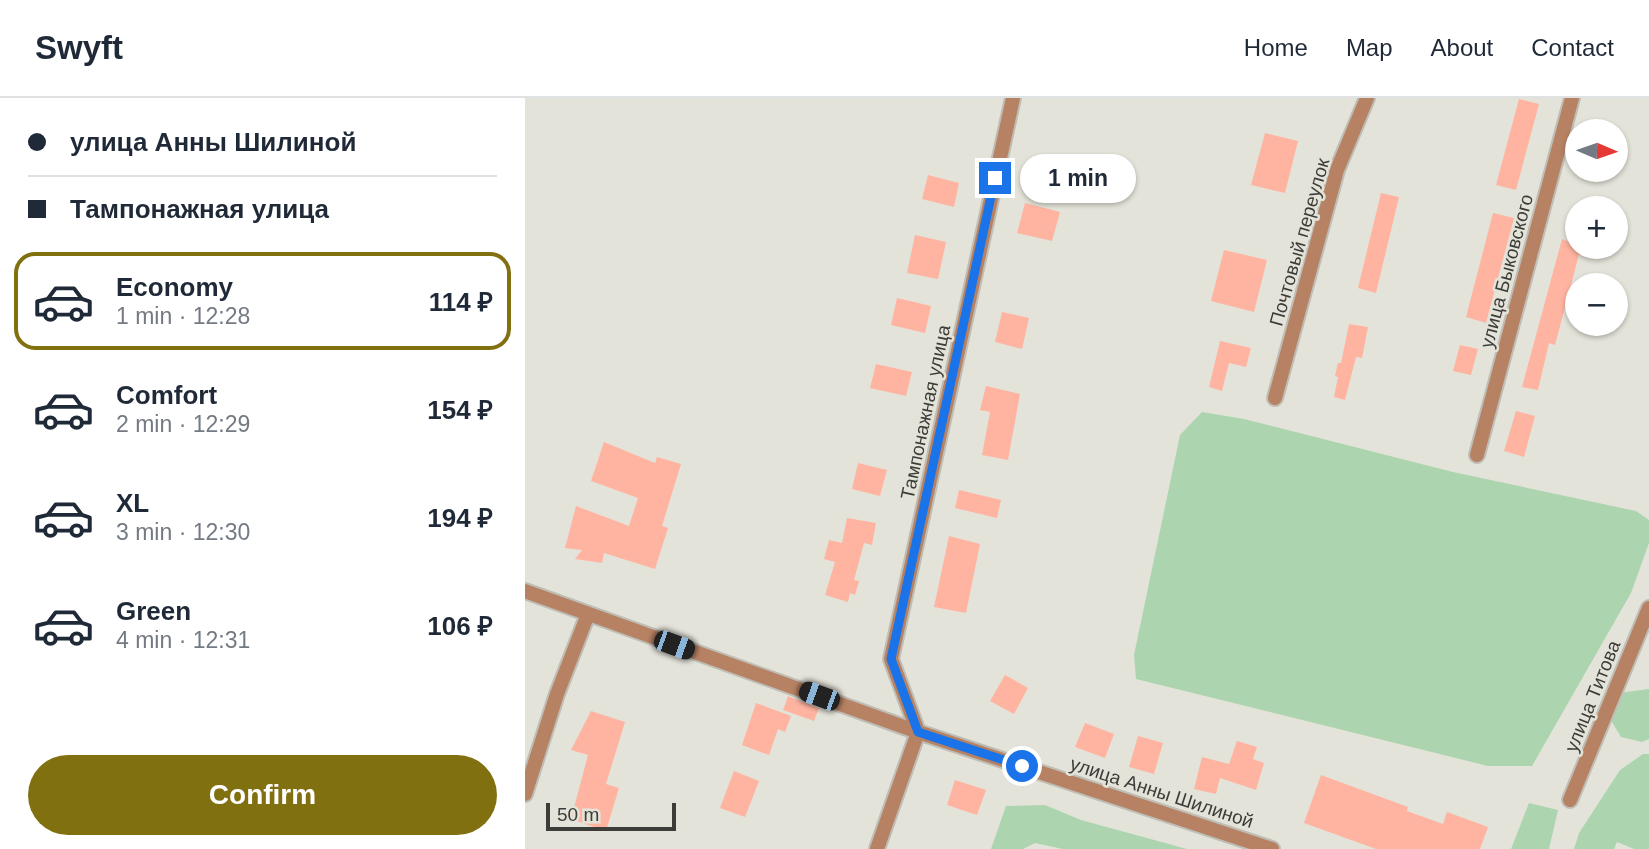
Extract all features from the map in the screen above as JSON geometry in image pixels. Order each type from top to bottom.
[{"type":"street","name":"Тампонажная улица","points":[[918,732],[891,659],[1013,98]]},
{"type":"street","name":"Почтовый переулок","points":[[1275,398],[1336,170],[1367,98]]},
{"type":"street","name":"улица Быковского","points":[[1476,455],[1572,98]]},
{"type":"street","name":"улица Анны Шилиной","points":[[525,591],[918,732],[1272,849]]},
{"type":"street","name":"улица Титова","points":[[1570,800],[1649,608]]},
{"type":"street","points":[[525,794],[557,694],[588,614]]},
{"type":"street","points":[[877,849],[918,732]]},
{"type":"green space","points":[[1202,412],[1244,419],[1453,472],[1636,511],[1649,520],[1649,543],[1631,593],[1532,766],[1488,766],[1136,679],[1134,655],[1180,435]]},
{"type":"green space","points":[[1649,689],[1649,739],[1642,742],[1621,737],[1603,707],[1611,694]]},
{"type":"green space","points":[[1643,754],[1649,754],[1649,849],[1634,849],[1617,842],[1614,849],[1574,849],[1579,833],[1620,770]]},
{"type":"green space","points":[[1529,803],[1558,810],[1549,849],[1511,849]]},
{"type":"green space","points":[[1045,805],[1081,820],[1187,849],[1063,849],[1035,843],[1023,849],[991,849],[1006,806]]},
{"type":"building","points":[[1519,99],[1539,104],[1516,190],[1496,185]]},
{"type":"building","points":[[1265,133],[1298,141],[1285,193],[1251,185]]},
{"type":"building","points":[[1035,155],[1066,163],[1060,185],[1030,177]]},
{"type":"building","points":[[928,175],[959,183],[954,207],[922,199]]},
{"type":"building","points":[[1381,193],[1399,197],[1376,293],[1358,288]]},
{"type":"building","points":[[1025,203],[1060,212],[1052,241],[1017,233]]},
{"type":"building","points":[[1493,213],[1514,218],[1486,323],[1466,317]]},
{"type":"building","points":[[915,235],[946,242],[938,279],[907,273]]},
{"type":"building","points":[[1562,239],[1565,240],[1565,259],[1578,259],[1574,273],[1565,273],[1565,307],[1555,345],[1549,343],[1538,390],[1522,387]]},
{"type":"building","points":[[1224,250],[1267,260],[1254,312],[1211,301]]},
{"type":"building","points":[[897,298],[931,306],[925,333],[891,325]]},
{"type":"building","points":[[1002,312],[1029,318],[1022,349],[995,342]]},
{"type":"building","points":[[1349,324],[1368,327],[1362,358],[1356,357],[1345,400],[1334,397],[1338,377],[1335,376],[1338,363],[1341,363]]},
{"type":"building","points":[[1220,341],[1251,348],[1246,367],[1229,363],[1222,391],[1209,387]]},
{"type":"building","points":[[1460,345],[1478,349],[1471,375],[1453,371]]},
{"type":"building","points":[[876,364],[912,372],[906,396],[870,388]]},
{"type":"building","points":[[986,386],[1020,394],[1008,460],[982,455],[990,412],[980,410]]},
{"type":"building","points":[[1516,411],[1535,416],[1524,457],[1504,451]]},
{"type":"building","points":[[604,442],[655,463],[657,457],[681,464],[662,526],[668,528],[655,569],[604,553],[602,563],[575,559],[582,550],[565,548],[576,506],[629,526],[638,498],[591,481]]},
{"type":"building","points":[[858,463],[887,470],[880,496],[852,489]]},
{"type":"building","points":[[959,490],[1001,500],[997,518],[955,508]]},
{"type":"building","points":[[847,518],[876,523],[872,545],[864,543],[854,580],[859,581],[855,595],[850,593],[848,602],[825,595],[835,562],[824,559],[829,540],[842,543]]},
{"type":"building","points":[[949,536],[980,544],[966,613],[934,607]]},
{"type":"building","points":[[1005,675],[1028,688],[1014,714],[990,701]]},
{"type":"building","points":[[788,696],[819,708],[814,721],[783,710]]},
{"type":"building","points":[[756,703],[791,716],[785,732],[778,729],[769,755],[742,745]]},
{"type":"building","points":[[591,711],[625,722],[606,784],[619,788],[606,831],[571,819],[588,755],[571,750]]},
{"type":"building","points":[[1085,723],[1114,734],[1105,758],[1075,747]]},
{"type":"building","points":[[1138,736],[1163,743],[1154,774],[1129,767]]},
{"type":"building","points":[[1237,741],[1257,747],[1253,759],[1264,763],[1256,790],[1220,778],[1216,794],[1194,789],[1202,757],[1229,764]]},
{"type":"building","points":[[734,771],[759,781],[745,817],[720,808]]},
{"type":"building","points":[[1321,775],[1408,807],[1407,811],[1443,824],[1447,812],[1488,827],[1480,849],[1376,849],[1304,823]]},
{"type":"building","points":[[955,780],[986,790],[977,815],[947,805]]},
{"type":"route","points":[[995,178],[891,659],[918,732],[1022,766]]}]
